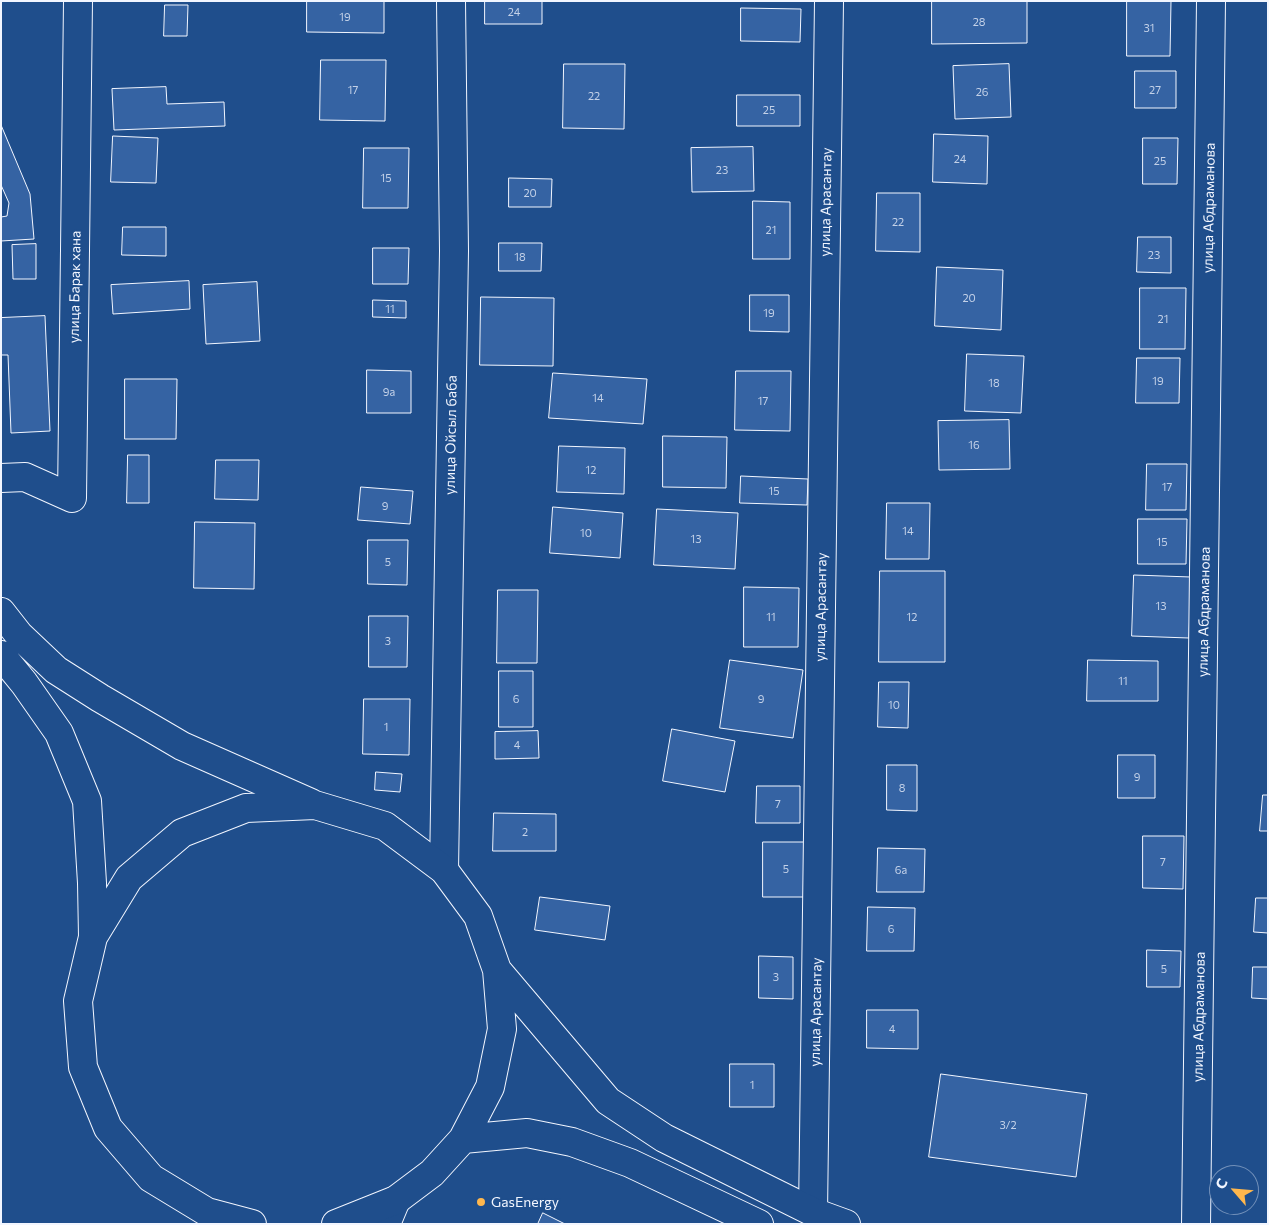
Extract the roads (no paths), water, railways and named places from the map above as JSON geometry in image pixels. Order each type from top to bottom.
[{"type":"main road","name":"улица Барак хана","points":[[1,478],[25,477],[72,498],[78,1]]},
{"type":"main road","name":"улица Ойсыл баба","points":[[444,870],[454,251],[451,1]]},
{"type":"main road","name":"улица Арасантау","points":[[813,1212],[829,1]]},
{"type":"main road","name":"улица Абдраманова","points":[[1196,1224],[1211,1]]},
{"type":"main road","points":[[1,612],[19,635],[56,670],[182,746],[315,805],[385,826],[444,870],[478,916],[497,970],[502,1029],[490,1087],[463,1139],[432,1173],[391,1212],[336,1224]]},
{"type":"main road","points":[[1,655],[24,683],[59,733],[86,801],[92,883],[93,937],[78,1001],[83,1067],[108,1128],[151,1178],[210,1218],[252,1224]]},
{"type":"main road","points":[[93,937],[129,878],[182,833],[246,808],[315,805]]},
{"type":"main road","points":[[497,970],[608,1101],[664,1138],[813,1212],[846,1224]]},
{"type":"main road","points":[[463,1139],[527,1133],[572,1142],[630,1163],[759,1224]]},
{"type":"place","name":"GasEnergy","points":[[481,1202]]}]
